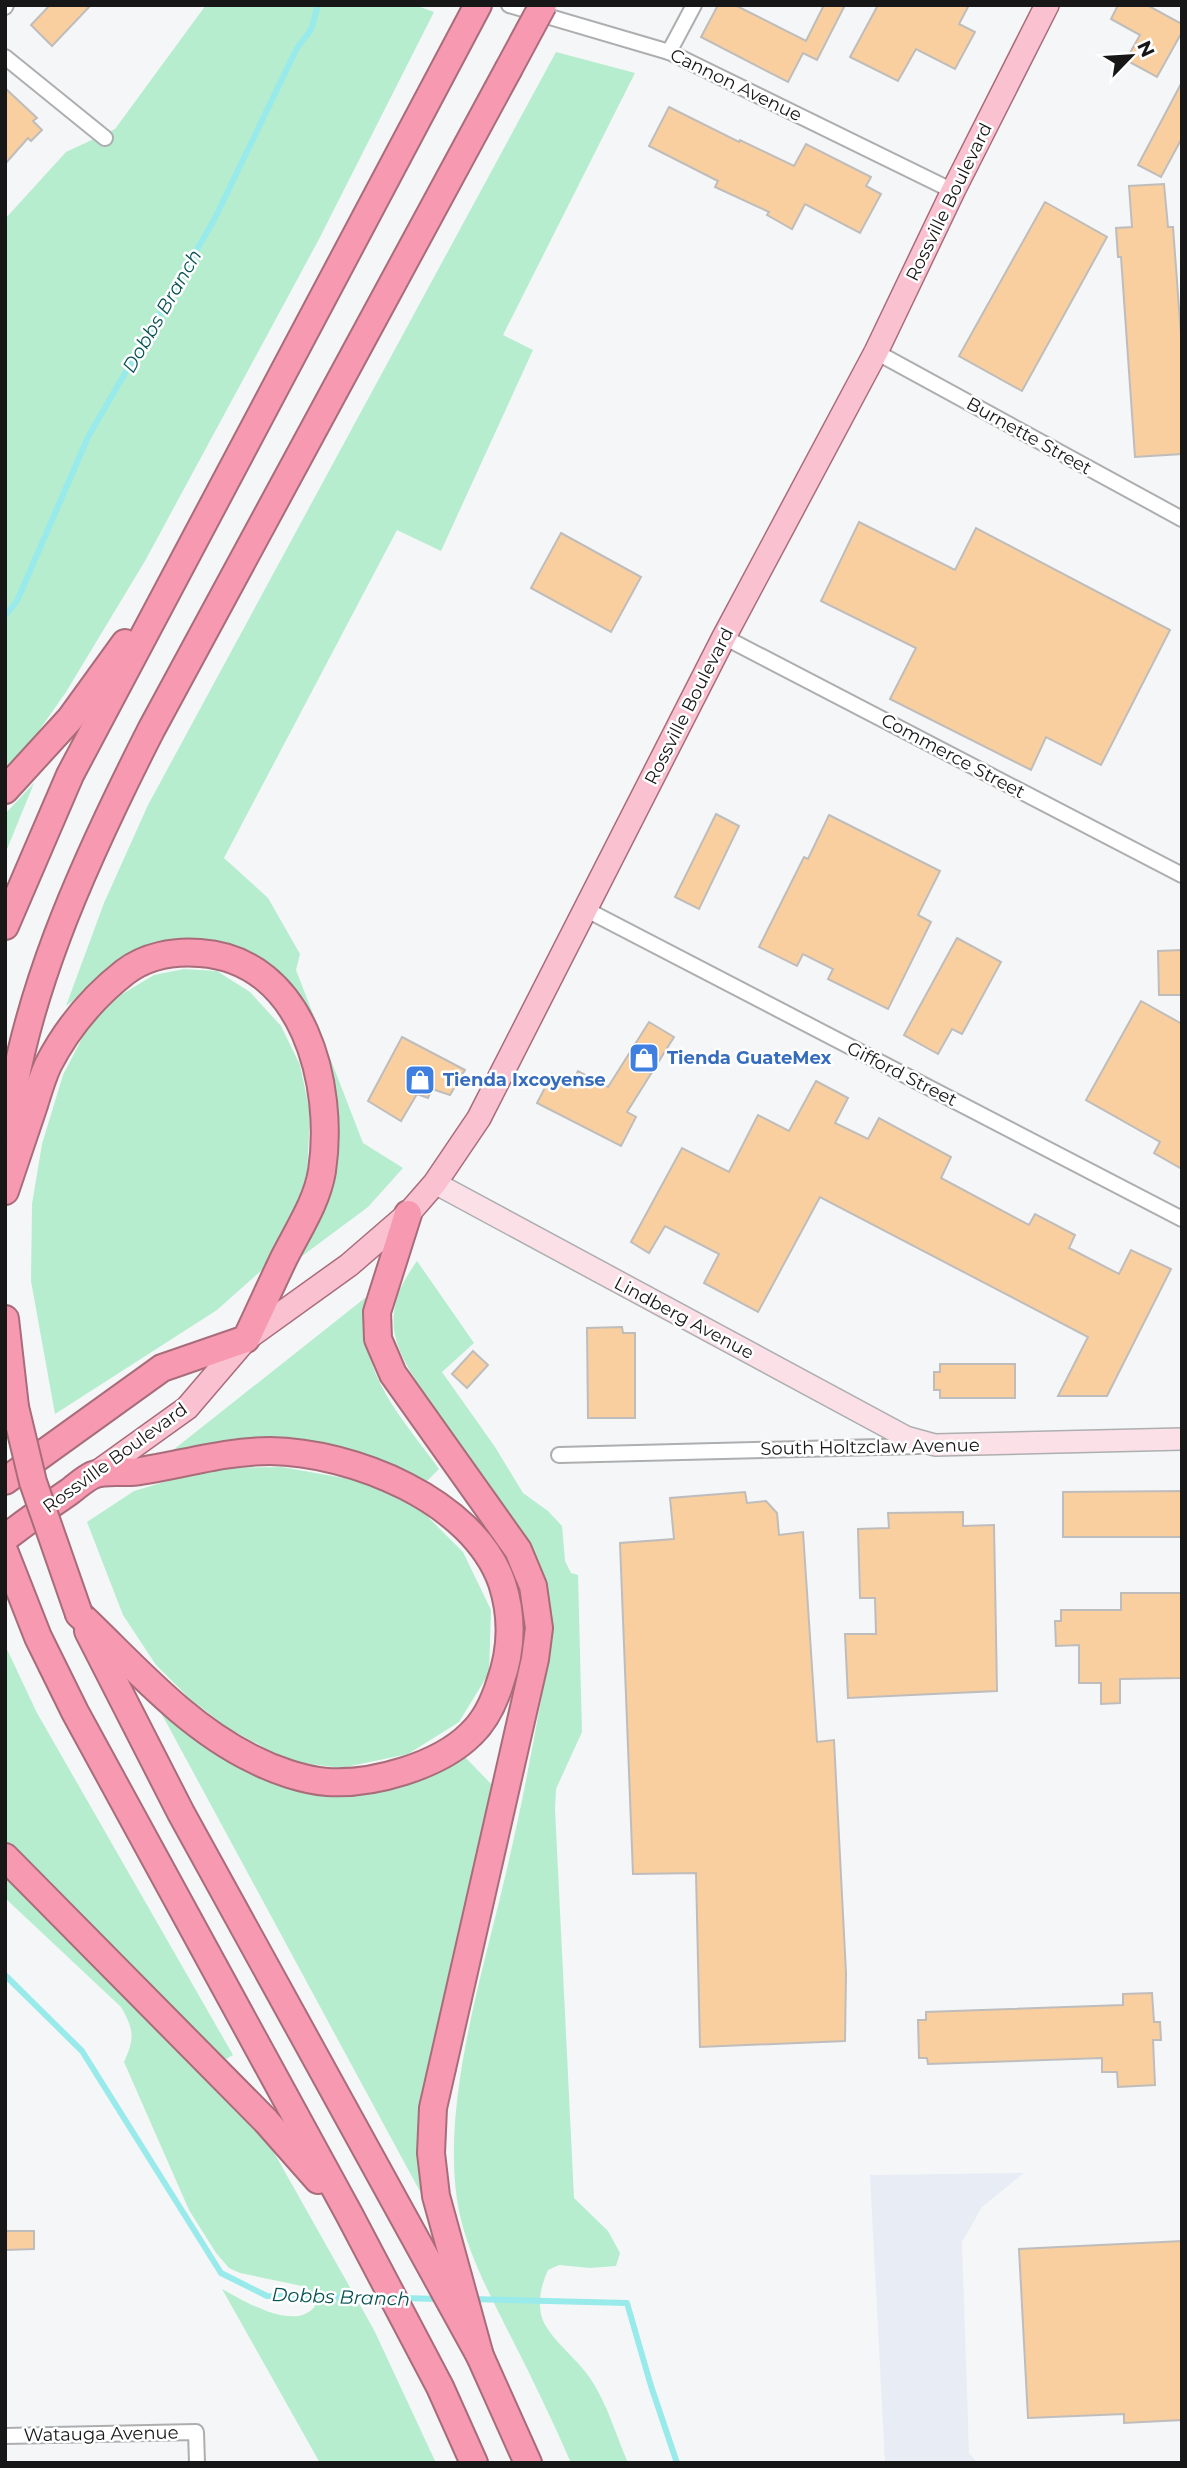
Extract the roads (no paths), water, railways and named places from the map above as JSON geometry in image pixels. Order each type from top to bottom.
[{"type":"highway","points":[[5,926],[70,775],[478,5]]},
{"type":"highway","points":[[5,1154],[7,1129],[39,988],[77,886],[108,815],[151,730],[543,5]]},
{"type":"highway","points":[[5,790],[70,719],[187,556]]},
{"type":"highway","points":[[5,1191],[47,1067],[74,1022],[105,990],[127,971],[152,958],[178,951],[206,953],[234,960],[257,972],[281,991],[298,1019],[313,1054],[323,1092],[326,1129],[321,1174],[307,1217],[246,1339]]},
{"type":"highway","points":[[408,1214],[377,1312],[378,1339],[393,1374],[518,1550],[533,1586],[539,1628],[535,1659],[433,2108],[431,2153],[436,2196],[481,2356]]},
{"type":"highway","points":[[5,1319],[15,1407],[33,1482],[79,1614],[181,1813],[481,2356],[528,2463]]},
{"type":"highway","name":"Rossville Boulevard","points":[[5,1481],[162,1368],[246,1339]]},
{"type":"highway","points":[[79,1614],[188,1717],[223,1742],[254,1760],[324,1782],[347,1782],[408,1770],[457,1746],[473,1732],[491,1708],[508,1660],[510,1617],[502,1582],[483,1546],[458,1520],[424,1495],[391,1480],[334,1459],[271,1451],[202,1457],[138,1472],[94,1474]]},
{"type":"highway","name":"Rossville Boulevard","points":[[5,1538],[94,1474]]},
{"type":"highway","points":[[5,1553],[38,1637],[75,1712],[349,2214],[440,2387],[474,2463]]},
{"type":"highway","points":[[5,1857],[266,2121],[349,2214]]},
{"type":"main road","name":"Rossville Boulevard","points":[[94,1474],[187,1408],[246,1339],[349,1265],[408,1214],[435,1183],[479,1118],[724,637],[876,352],[1047,5]]},
{"type":"main road","name":"Lindberg Avenue","points":[[435,1183],[906,1437],[935,1446]]},
{"type":"main road","name":"South Holtzclaw Avenue","points":[[935,1446],[1182,1439]]},
{"type":"street","name":"Cannon Avenue","points":[[509,5],[669,52],[953,191]]},
{"type":"street","points":[[669,52],[694,5]]},
{"type":"street","points":[[5,57],[105,138]]},
{"type":"street","name":"Burnette Street","points":[[876,352],[1182,519]]},
{"type":"street","name":"Commerce Street","points":[[724,637],[1182,875]]},
{"type":"street","name":"Gifford Street","points":[[585,909],[1182,1219]]},
{"type":"street","name":"South Holtzclaw Avenue","points":[[559,1455],[935,1446]]},
{"type":"street","name":"Watauga Avenue","points":[[5,2436],[196,2432],[197,2463]]},
{"type":"waterway","name":"Dobbs Branch","points":[[5,616],[17,601],[88,437],[214,220],[297,48],[311,30],[318,5]]},
{"type":"waterway","name":"Dobbs Branch","points":[[5,1975],[82,2051],[221,2273],[267,2296],[383,2297]]},
{"type":"waterway","name":"Dobbs Branch","points":[[401,2298],[439,2299]]},
{"type":"waterway","name":"Dobbs Branch","points":[[471,2299],[627,2303],[677,2463]]},
{"type":"place","name":"Tienda GuateMex","points":[[644,1058]]},
{"type":"place","name":"Tienda Ixcoyense","points":[[420,1080]]}]
